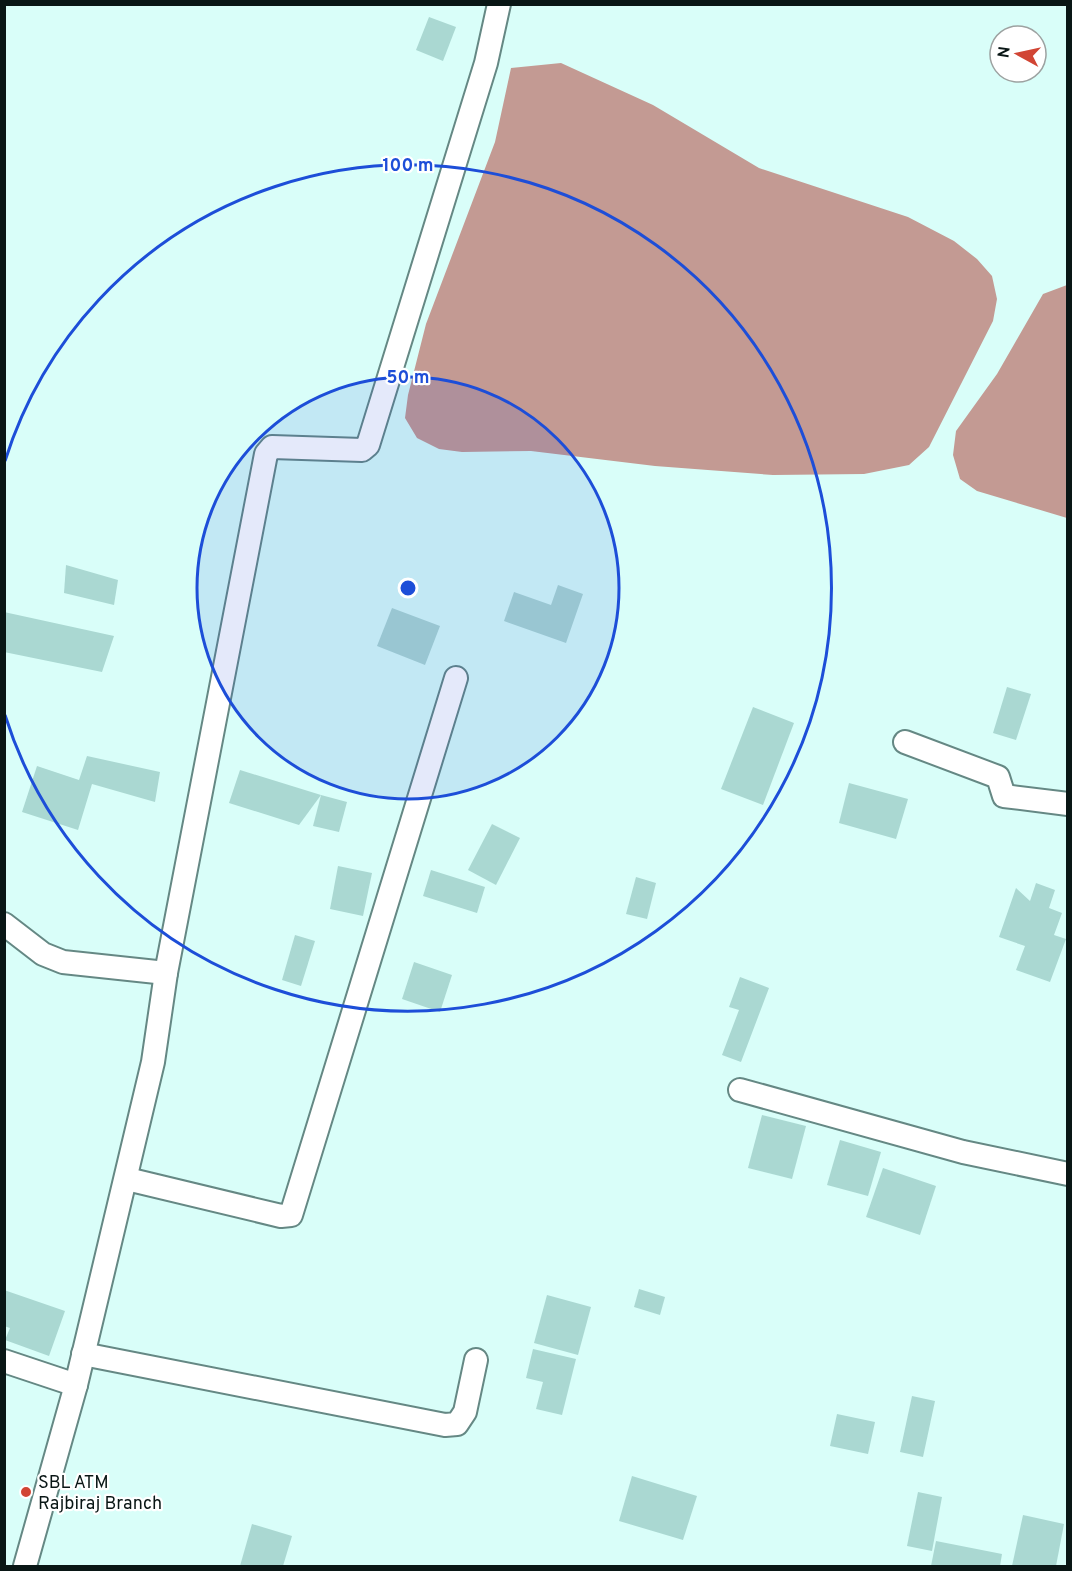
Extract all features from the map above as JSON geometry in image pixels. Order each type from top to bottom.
[{"type":"street","points":[[25,1566],[76,1385],[127,1179],[153,1062],[166,973],[266,454],[272,447],[362,450],[368,445],[486,63],[499,4]]},
{"type":"street","points":[[127,1179],[281,1216],[291,1215],[456,678]]},
{"type":"street","points":[[905,742],[998,777],[1004,796],[1068,804]]},
{"type":"street","points":[[4,924],[43,954],[63,962],[166,973]]},
{"type":"street","points":[[740,1090],[963,1152],[1068,1174]]},
{"type":"street","points":[[83,1354],[445,1425],[457,1424],[465,1412],[476,1360]]},
{"type":"street","points":[[4,1361],[76,1385]]},
{"type":"shaded area","points":[[561,63],[653,105],[759,168],[908,217],[954,241],[977,259],[992,276],[997,299],[993,321],[929,447],[909,465],[864,474],[773,475],[655,466],[531,451],[462,452],[439,449],[417,438],[405,418],[408,395],[426,324],[495,142],[511,68]]},
{"type":"shaded area","points":[[1068,285],[1067,518],[977,491],[960,479],[953,455],[956,431],[997,374],[1043,294]]},
{"type":"building","points":[[429,17],[456,27],[443,61],[416,50]]},
{"type":"building","points":[[66,565],[118,580],[114,605],[64,593]]},
{"type":"building","points":[[558,585],[583,594],[566,643],[504,621],[514,592],[551,605]]},
{"type":"building","points":[[392,608],[440,626],[425,665],[377,646]]},
{"type":"building","points":[[4,612],[114,636],[102,672],[4,652]]},
{"type":"building","points":[[1007,687],[1031,694],[1016,740],[993,733]]},
{"type":"building","points":[[753,707],[794,723],[763,805],[721,789]]},
{"type":"building","points":[[87,756],[160,772],[155,802],[92,784],[78,830],[22,812],[37,766],[79,780]]},
{"type":"building","points":[[240,770],[321,795],[299,825],[229,803]]},
{"type":"building","points":[[849,783],[908,799],[896,839],[839,823]]},
{"type":"building","points":[[321,795],[347,802],[339,832],[313,826]]},
{"type":"building","points":[[492,824],[520,838],[496,885],[468,870]]},
{"type":"building","points":[[338,866],[372,873],[363,916],[330,909]]},
{"type":"building","points":[[431,870],[485,887],[477,913],[423,896]]},
{"type":"building","points":[[636,877],[656,883],[647,919],[626,914]]},
{"type":"building","points":[[1036,883],[1055,890],[1049,908],[1062,913],[1054,935],[1066,939],[1050,982],[1016,970],[1025,946],[999,937],[1016,888],[1030,901]]},
{"type":"building","points":[[295,935],[315,941],[301,986],[282,980]]},
{"type":"building","points":[[414,962],[452,975],[440,1012],[402,999]]},
{"type":"building","points":[[740,977],[769,988],[741,1062],[722,1055],[739,1010],[729,1007]]},
{"type":"building","points":[[762,1115],[806,1126],[792,1179],[748,1168]]},
{"type":"building","points":[[840,1140],[881,1152],[868,1196],[827,1185]]},
{"type":"building","points":[[883,1168],[936,1186],[920,1235],[866,1217]]},
{"type":"building","points":[[639,1289],[665,1297],[660,1315],[634,1307]]},
{"type":"building","points":[[4,1290],[65,1311],[49,1356],[5,1340],[10,1328],[4,1326]]},
{"type":"building","points":[[547,1295],[591,1307],[578,1355],[534,1343]]},
{"type":"building","points":[[533,1349],[576,1359],[562,1415],[536,1409],[543,1382],[526,1378]]},
{"type":"building","points":[[912,1396],[935,1401],[923,1457],[900,1452]]},
{"type":"building","points":[[837,1414],[875,1422],[868,1454],[830,1446]]},
{"type":"building","points":[[632,1476],[697,1496],[683,1540],[619,1521]]},
{"type":"building","points":[[918,1492],[942,1497],[932,1551],[907,1546]]},
{"type":"building","points":[[1023,1515],[1064,1524],[1056,1566],[1012,1566]]},
{"type":"building","points":[[252,1524],[292,1536],[283,1566],[240,1566]]},
{"type":"building","points":[[936,1541],[1002,1554],[1000,1566],[931,1566]]},
{"type":"place","name":"SBL ATM Rajbiraj Branch","points":[[26,1492]]}]
